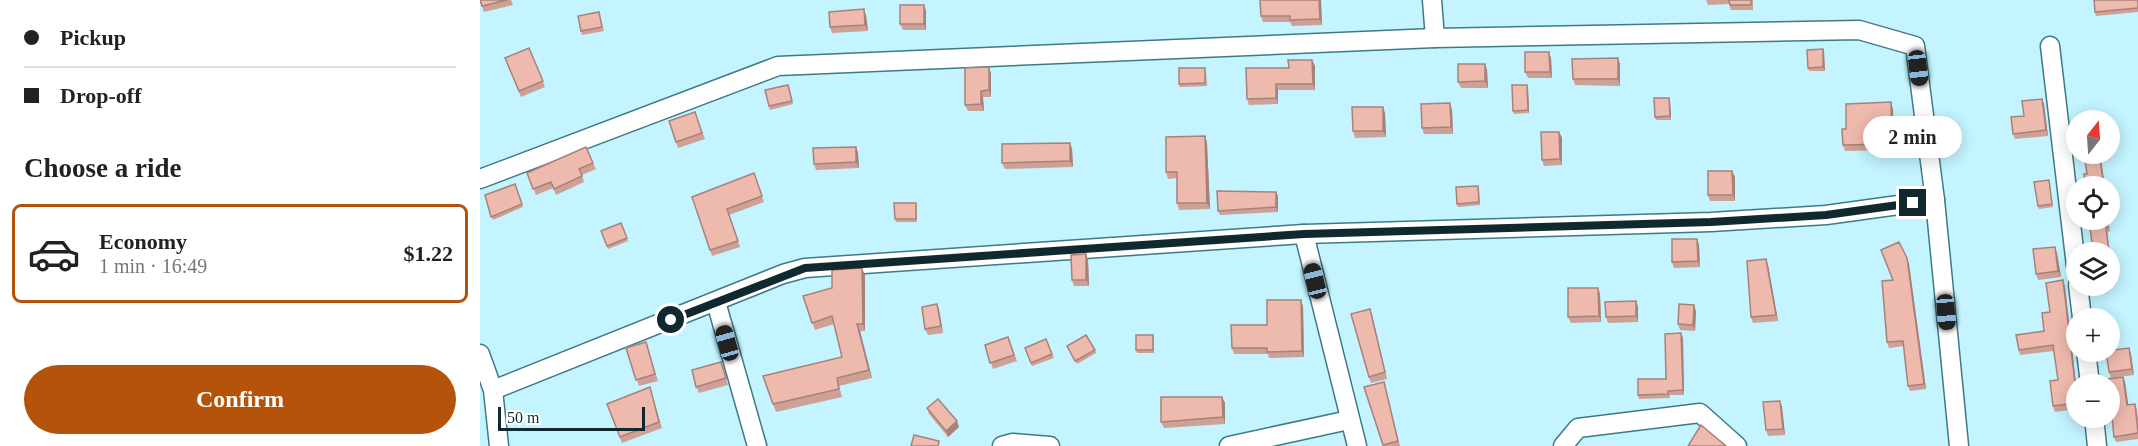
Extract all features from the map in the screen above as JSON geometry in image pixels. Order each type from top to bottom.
[{"type":"street","points":[[1432,0],[1435,38]]},
{"type":"street","points":[[480,179],[778,66],[1435,38],[1859,30],[1915,46],[1935,200],[1959,446]]},
{"type":"street","points":[[2050,46],[2073,242]]},
{"type":"street","points":[[493,390],[805,268],[1304,234],[1711,222],[1826,215],[1935,200]]},
{"type":"street","points":[[1304,234],[1357,446]]},
{"type":"street","points":[[716,302],[757,446]]},
{"type":"street","points":[[480,354],[493,390],[499,446]]},
{"type":"street","points":[[1563,446],[1578,428],[1700,413],[1737,446]]},
{"type":"street","points":[[1229,446],[1349,420]]},
{"type":"street","points":[[2095,428],[2097,446]]},
{"type":"street","points":[[1002,446],[1013,443],[1050,446]]},
{"type":"building","points":[[480,0],[507,0],[482,6]]},
{"type":"building","points":[[1260,0],[1319,0],[1320,19],[1290,20],[1290,16],[1261,16]]},
{"type":"building","points":[[1729,0],[1751,0],[1751,5],[1730,5]]},
{"type":"building","points":[[2094,0],[2138,0],[2138,8],[2095,12]]},
{"type":"building","points":[[900,5],[924,5],[924,24],[900,24]]},
{"type":"building","points":[[864,9],[865,25],[830,27],[829,12]]},
{"type":"building","points":[[599,12],[602,27],[581,31],[578,16]]},
{"type":"building","points":[[529,48],[543,81],[519,91],[505,58]]},
{"type":"building","points":[[1823,49],[1823,67],[1808,68],[1807,50]]},
{"type":"building","points":[[1525,52],[1549,52],[1550,72],[1525,72]]},
{"type":"building","points":[[1618,58],[1618,79],[1573,79],[1572,59]]},
{"type":"building","points":[[1288,60],[1312,60],[1313,84],[1276,84],[1276,98],[1247,99],[1246,68],[1289,68]]},
{"type":"building","points":[[1458,64],[1485,64],[1485,81],[1458,82]]},
{"type":"building","points":[[989,67],[989,90],[981,91],[981,104],[965,105],[965,68]]},
{"type":"building","points":[[1179,68],[1205,68],[1205,83],[1179,84]]},
{"type":"building","points":[[788,85],[792,101],[769,106],[765,90]]},
{"type":"building","points":[[1512,85],[1527,85],[1528,110],[1513,111]]},
{"type":"building","points":[[1654,98],[1669,98],[1670,116],[1655,117]]},
{"type":"building","points":[[2042,99],[2046,130],[2013,134],[2011,117],[2024,116],[2022,101]]},
{"type":"building","points":[[1891,102],[1892,144],[1843,145],[1842,129],[1846,129],[1846,104]]},
{"type":"building","points":[[1450,103],[1451,127],[1422,128],[1421,104]]},
{"type":"building","points":[[1352,107],[1383,107],[1383,131],[1353,131]]},
{"type":"building","points":[[695,112],[702,133],[676,142],[669,121]]},
{"type":"building","points":[[1541,132],[1559,132],[1560,159],[1542,160]]},
{"type":"building","points":[[1205,136],[1207,203],[1177,203],[1177,172],[1166,172],[1166,137]]},
{"type":"building","points":[[1070,143],[1070,161],[1002,163],[1002,144]]},
{"type":"building","points":[[586,147],[593,163],[579,169],[582,176],[554,189],[551,182],[533,189],[527,173]]},
{"type":"building","points":[[856,147],[856,162],[814,164],[813,148]]},
{"type":"building","points":[[2086,164],[2101,164],[2102,176],[2084,176],[2087,174]]},
{"type":"building","points":[[1708,171],[1732,171],[1733,195],[1708,195]]},
{"type":"building","points":[[754,173],[762,196],[727,209],[738,241],[710,250],[692,197]]},
{"type":"building","points":[[2049,180],[2052,204],[2038,206],[2034,182]]},
{"type":"building","points":[[515,184],[522,204],[491,217],[485,195]]},
{"type":"building","points":[[1478,186],[1479,202],[1457,204],[1456,187]]},
{"type":"building","points":[[1217,191],[1276,192],[1276,207],[1218,211]]},
{"type":"building","points":[[894,203],[916,203],[916,219],[895,219]]},
{"type":"building","points":[[621,223],[627,238],[607,246],[601,231]]},
{"type":"building","points":[[2090,230],[2106,230],[2108,242],[2092,242]]},
{"type":"building","points":[[1672,239],[1697,239],[1698,261],[1672,262]]},
{"type":"building","points":[[1899,242],[1907,258],[1924,384],[1908,386],[1903,341],[1887,342],[1882,281],[1893,280],[1881,250]]},
{"type":"building","points":[[2055,247],[2058,271],[2036,274],[2033,249]]},
{"type":"building","points":[[1086,254],[1086,280],[1072,280],[1071,255]]},
{"type":"building","points":[[1766,259],[1776,315],[1751,317],[1747,261]]},
{"type":"building","points":[[862,268],[863,324],[857,324],[869,370],[837,378],[839,389],[773,404],[763,376],[842,357],[832,316],[812,323],[803,296],[832,288],[832,270]]},
{"type":"building","points":[[2063,280],[2066,308],[2066,362],[2073,362],[2074,374],[2066,374],[2066,404],[2053,406],[2050,381],[2058,380],[2053,345],[2019,350],[2016,335],[2044,331],[2042,313],[2050,312],[2046,283]]},
{"type":"building","points":[[1568,288],[1598,288],[1599,316],[1568,317]]},
{"type":"building","points":[[1267,300],[1301,300],[1302,351],[1267,352],[1267,348],[1232,348],[1231,325],[1267,325]]},
{"type":"building","points":[[1636,301],[1636,316],[1606,317],[1605,302]]},
{"type":"building","points":[[937,304],[941,326],[925,329],[922,307]]},
{"type":"building","points":[[1679,304],[1694,305],[1693,325],[1678,324]]},
{"type":"building","points":[[1370,309],[1385,372],[1369,377],[1351,314]]},
{"type":"building","points":[[1681,333],[1683,390],[1668,391],[1668,394],[1638,395],[1638,379],[1666,379],[1665,334]]},
{"type":"building","points":[[1086,335],[1095,350],[1075,361],[1067,346]]},
{"type":"building","points":[[1136,335],[1153,335],[1153,350],[1136,350]]},
{"type":"building","points":[[1008,337],[1014,355],[990,363],[985,345]]},
{"type":"building","points":[[1046,339],[1052,354],[1031,363],[1025,348]]},
{"type":"building","points":[[646,342],[655,374],[636,380],[626,348]]},
{"type":"building","points":[[2129,348],[2132,369],[2109,372],[2108,362],[2120,362],[2120,349]]},
{"type":"building","points":[[721,362],[726,378],[696,387],[692,370]]},
{"type":"building","points":[[2120,377],[2123,377],[2127,405],[2135,404],[2138,433],[2114,437],[2113,428],[2120,428]]},
{"type":"building","points":[[1384,382],[1398,441],[1383,445],[1364,387]]},
{"type":"building","points":[[650,387],[659,422],[620,437],[607,404]]},
{"type":"building","points":[[1161,397],[1222,397],[1223,417],[1161,422]]},
{"type":"building","points":[[938,399],[957,421],[946,431],[927,408]]},
{"type":"building","points":[[1780,401],[1783,429],[1766,430],[1763,402]]},
{"type":"building","points":[[1701,425],[1726,446],[1688,446]]},
{"type":"building","points":[[914,435],[939,441],[938,446],[911,446]]},
{"type":"route","points":[[671,320],[783,274],[805,268],[1304,234],[1711,222],[1826,215],[1913,203]]}]
